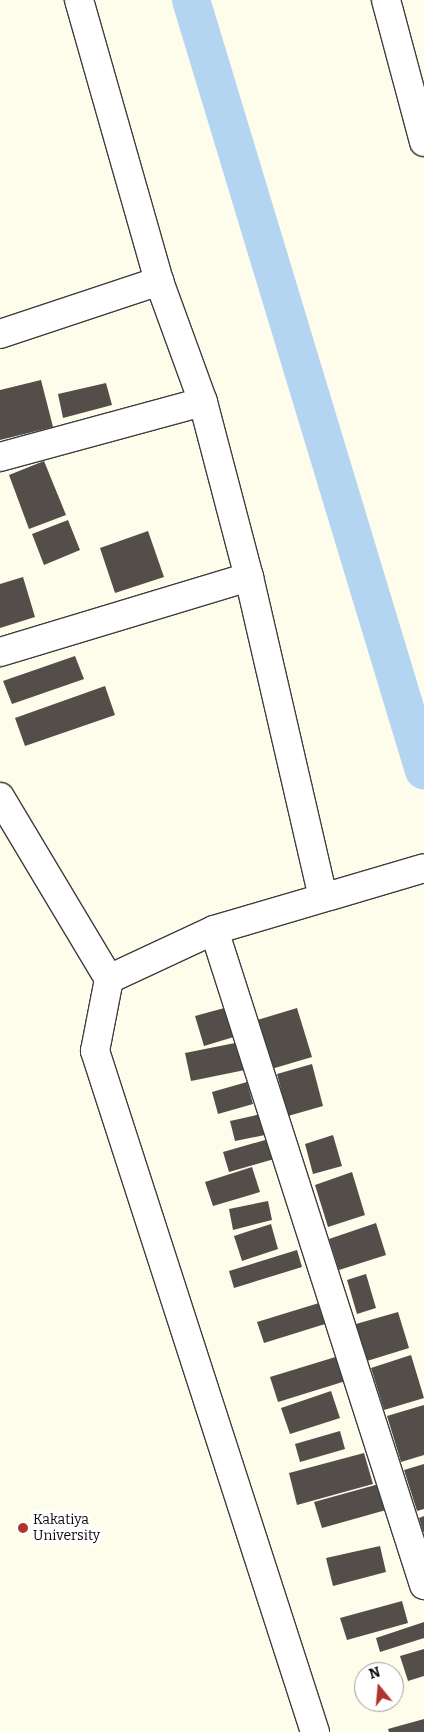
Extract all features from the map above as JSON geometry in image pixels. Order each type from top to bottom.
[{"type":"street","points":[[79,0],[159,281],[203,402],[249,577],[323,897]]},
{"type":"street","points":[[386,0],[424,142]]},
{"type":"street","points":[[0,334],[159,281]]},
{"type":"street","points":[[0,457],[203,402]]},
{"type":"street","points":[[0,652],[249,577]]},
{"type":"street","points":[[0,798],[109,979],[95,1052],[315,1732]]},
{"type":"street","points":[[109,979],[214,930],[424,868]]},
{"type":"street","points":[[214,930],[424,1584]]},
{"type":"building","points":[[41,380],[53,427],[0,440],[0,390]]},
{"type":"building","points":[[106,383],[112,405],[63,418],[58,394]]},
{"type":"building","points":[[44,461],[66,515],[29,529],[9,475]]},
{"type":"building","points":[[68,520],[80,550],[44,565],[32,534]]},
{"type":"building","points":[[148,531],[164,577],[115,593],[100,548]]},
{"type":"building","points":[[23,577],[35,617],[0,628],[0,584]]},
{"type":"building","points":[[75,656],[84,679],[12,704],[3,681]]},
{"type":"building","points":[[105,686],[115,715],[25,746],[15,718]]},
{"type":"building","points":[[228,1007],[237,1036],[204,1046],[195,1016]]},
{"type":"building","points":[[297,1008],[312,1057],[268,1070],[254,1021]]},
{"type":"building","points":[[240,1042],[245,1070],[191,1081],[185,1053]]},
{"type":"building","points":[[312,1064],[323,1106],[288,1116],[277,1074]]},
{"type":"building","points":[[247,1082],[253,1104],[218,1114],[212,1092]]},
{"type":"building","points":[[261,1114],[265,1135],[235,1141],[230,1121]]},
{"type":"building","points":[[333,1135],[342,1166],[313,1174],[305,1144]]},
{"type":"building","points":[[272,1138],[278,1158],[229,1172],[223,1152]]},
{"type":"building","points":[[252,1167],[260,1192],[213,1206],[205,1182]]},
{"type":"building","points":[[352,1172],[365,1215],[328,1227],[315,1185]]},
{"type":"building","points":[[268,1201],[272,1220],[233,1230],[229,1209]]},
{"type":"building","points":[[376,1223],[386,1255],[339,1270],[329,1239]]},
{"type":"building","points":[[271,1224],[278,1249],[242,1261],[234,1236]]},
{"type":"building","points":[[297,1250],[302,1267],[234,1288],[229,1271]]},
{"type":"building","points":[[366,1274],[376,1308],[357,1314],[347,1280]]},
{"type":"building","points":[[319,1303],[325,1324],[264,1343],[257,1322]]},
{"type":"building","points":[[398,1312],[409,1348],[367,1361],[356,1324]]},
{"type":"building","points":[[342,1355],[349,1380],[278,1402],[270,1377]]},
{"type":"building","points":[[411,1355],[424,1398],[384,1410],[371,1368]]},
{"type":"building","points":[[331,1391],[340,1418],[290,1434],[281,1408]]},
{"type":"building","points":[[424,1405],[424,1455],[401,1462],[387,1416]]},
{"type":"building","points":[[340,1431],[345,1449],[300,1462],[295,1444]]},
{"type":"building","points":[[364,1453],[373,1484],[297,1505],[289,1473]]},
{"type":"building","points":[[424,1464],[424,1509],[417,1511],[404,1470]]},
{"type":"building","points":[[379,1484],[386,1510],[322,1528],[314,1502]]},
{"type":"building","points":[[424,1516],[424,1532],[423,1532],[419,1518]]},
{"type":"building","points":[[380,1546],[386,1572],[333,1586],[326,1558]]},
{"type":"building","points":[[402,1601],[408,1623],[347,1640],[340,1618]]},
{"type":"building","points":[[424,1622],[424,1638],[380,1652],[376,1638]]},
{"type":"building","points":[[424,1649],[424,1676],[408,1681],[404,1662],[402,1662],[400,1656]]},
{"type":"building","points":[[424,1719],[424,1732],[389,1732],[388,1729]]},
{"type":"waterway","points":[[191,0],[424,771]]},
{"type":"place","name":"Kakatiya University","points":[[23,1528]]}]
